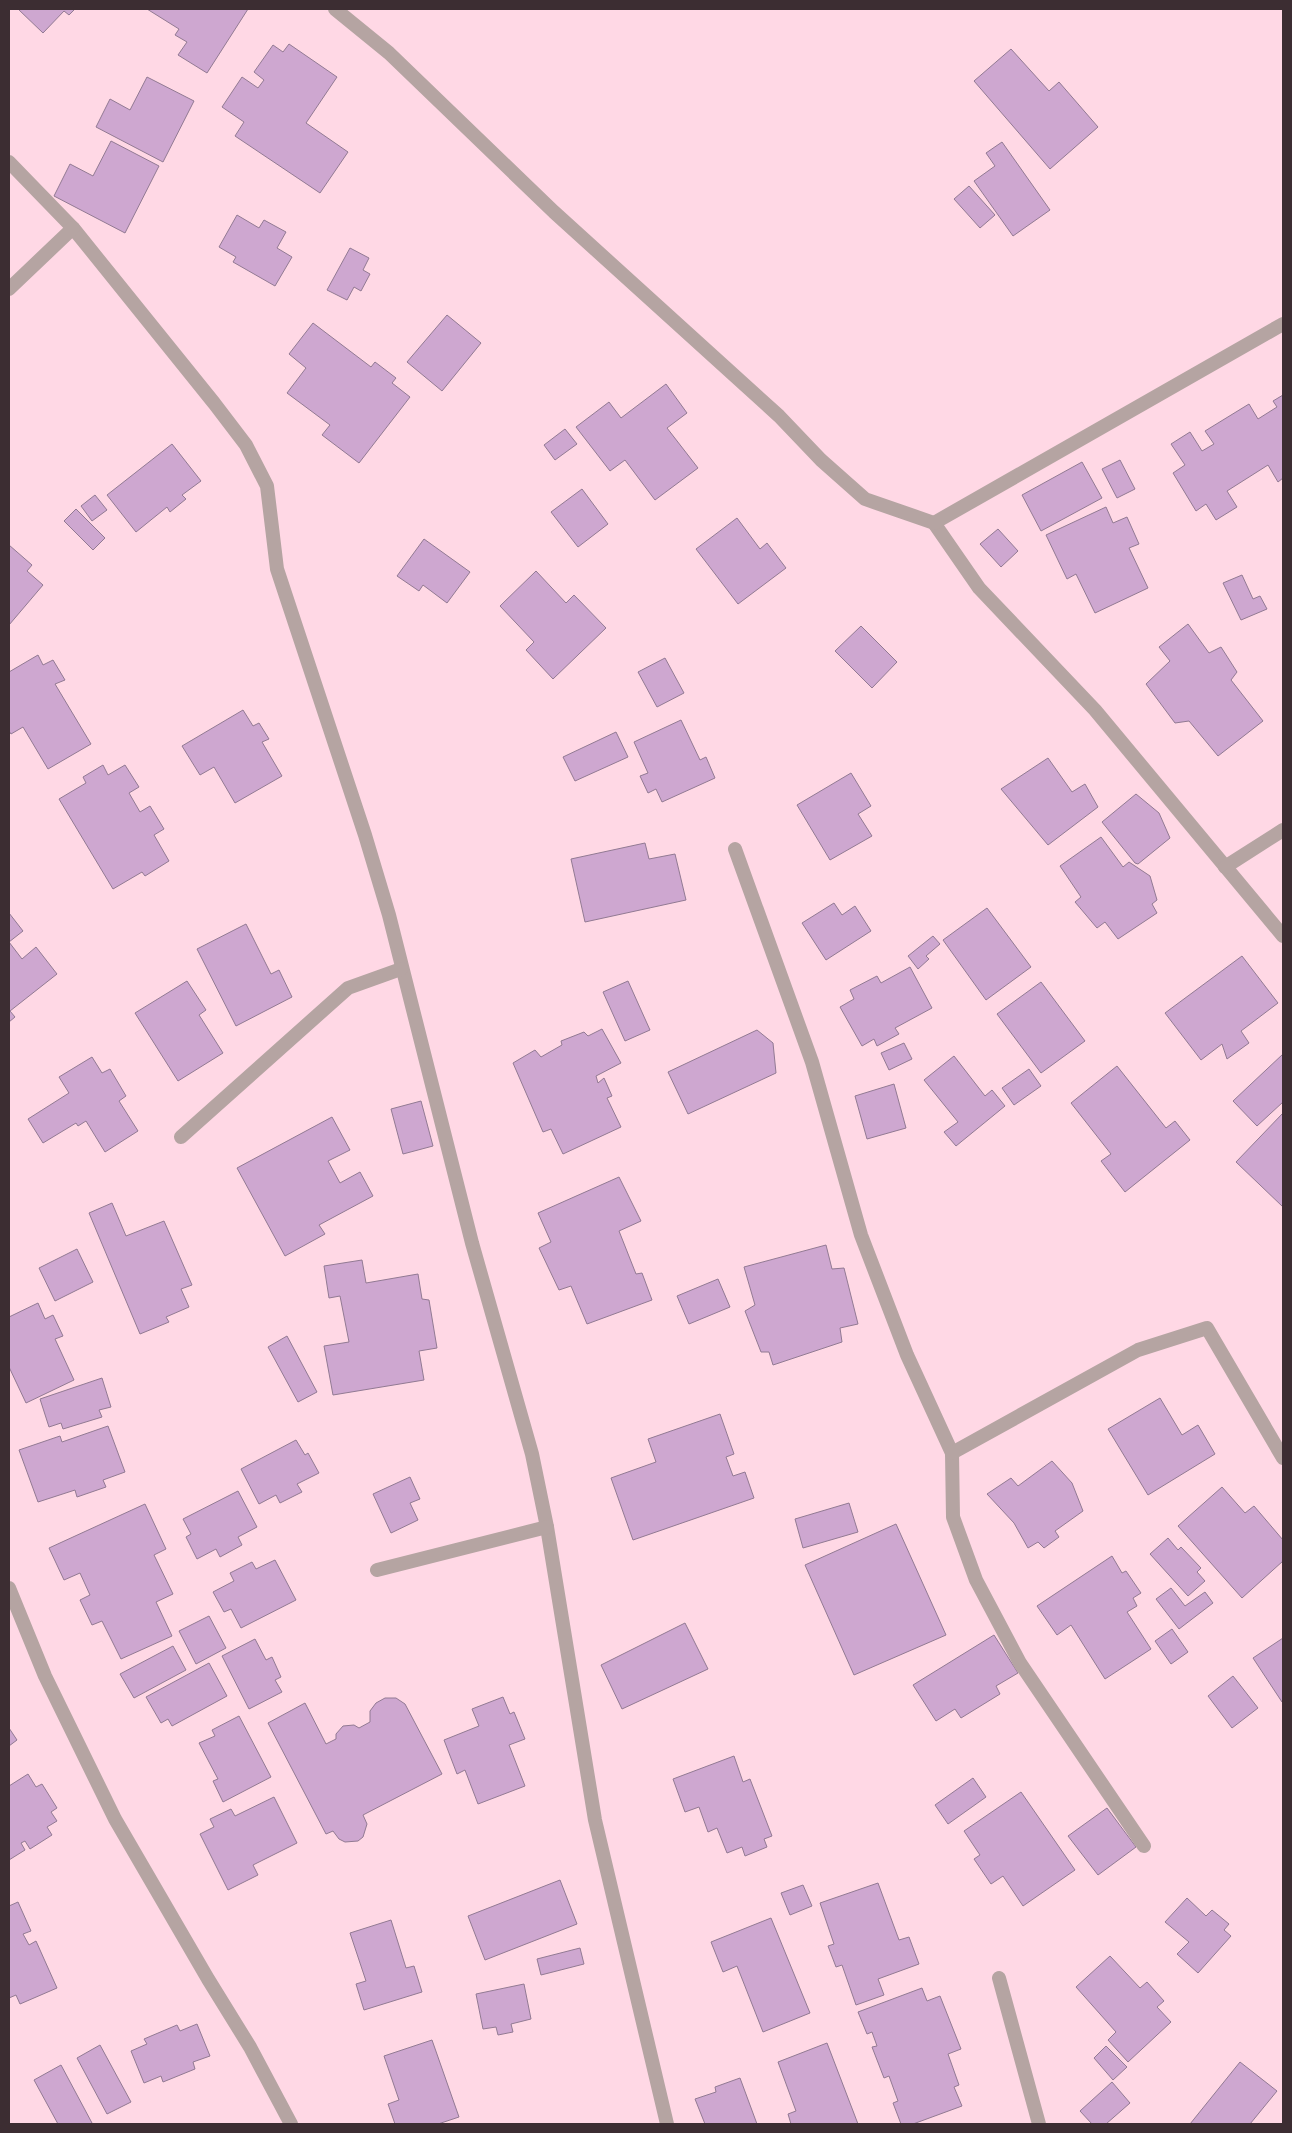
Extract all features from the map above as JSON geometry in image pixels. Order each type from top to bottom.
[{"type":"street","points":[[335,9],[389,54],[554,212],[779,416],[821,460],[865,499],[934,523],[979,588],[1095,710],[1283,936]]},
{"type":"street","points":[[9,162],[72,228],[246,445],[267,486],[277,569],[365,835],[389,915],[472,1243],[532,1454],[547,1527],[595,1820],[668,2124]]},
{"type":"street","points":[[9,289],[72,228]]},
{"type":"street","points":[[934,523],[1283,324]]},
{"type":"street","points":[[1225,867],[1283,830]]},
{"type":"street","points":[[735,849],[812,1062],[861,1235],[907,1355],[952,1453],[953,1517],[976,1580],[1020,1663],[1144,1846]]},
{"type":"street","points":[[181,1137],[348,988],[402,970]]},
{"type":"street","points":[[952,1453],[1138,1350],[1207,1328],[1283,1458]]},
{"type":"street","points":[[377,1570],[547,1527]]},
{"type":"street","points":[[9,1588],[44,1676],[115,1819],[250,2047],[291,2124]]},
{"type":"street","points":[[998,1978],[1039,2124]]},
{"type":"building","points":[[18,9],[75,9],[69,15],[64,11],[43,33]]},
{"type":"building","points":[[147,9],[248,9],[207,73],[178,55],[187,42],[175,35],[179,29]]},
{"type":"building","points":[[289,44],[337,77],[306,123],[348,152],[320,193],[235,136],[244,122],[222,107],[242,77],[258,88],[264,80],[254,72],[273,45],[283,52]]},
{"type":"building","points":[[1011,49],[1049,91],[1059,82],[1098,127],[1050,169],[974,81]]},
{"type":"building","points":[[147,77],[194,101],[163,162],[96,127],[110,99],[130,110]]},
{"type":"building","points":[[111,141],[159,166],[125,233],[54,196],[70,164],[93,176]]},
{"type":"building","points":[[1002,142],[1050,210],[1013,236],[974,181],[995,166],[986,153]]},
{"type":"building","points":[[969,186],[995,215],[980,228],[954,199]]},
{"type":"building","points":[[237,215],[259,228],[264,220],[286,232],[277,248],[292,257],[275,286],[233,262],[236,257],[219,247]]},
{"type":"building","points":[[350,248],[369,258],[363,270],[370,274],[361,291],[354,287],[347,300],[327,290]]},
{"type":"building","points":[[447,315],[481,343],[442,391],[407,362]]},
{"type":"building","points":[[313,323],[371,367],[375,362],[396,378],[392,383],[410,397],[359,463],[322,435],[330,425],[287,393],[306,368],[289,354]]},
{"type":"building","points":[[666,384],[687,413],[667,428],[698,468],[655,500],[625,460],[610,471],[576,427],[609,402],[621,418]]},
{"type":"building","points":[[1283,395],[1283,478],[1278,482],[1268,465],[1227,491],[1237,507],[1216,520],[1206,504],[1196,511],[1173,473],[1185,465],[1171,444],[1190,432],[1202,451],[1214,444],[1205,431],[1249,404],[1258,419],[1277,407],[1273,401]]},
{"type":"building","points":[[565,429],[577,444],[555,460],[544,445]]},
{"type":"building","points":[[172,444],[201,481],[182,495],[186,499],[170,512],[167,507],[136,532],[107,495]]},
{"type":"building","points":[[1120,460],[1135,489],[1117,498],[1102,469]]},
{"type":"building","points":[[1082,462],[1102,498],[1041,531],[1022,495]]},
{"type":"building","points":[[582,489],[608,524],[578,547],[551,512]]},
{"type":"building","points":[[95,495],[107,510],[92,521],[81,506]]},
{"type":"building","points":[[1106,507],[1113,523],[1127,517],[1139,544],[1129,548],[1148,588],[1095,613],[1076,574],[1067,579],[1046,535]]},
{"type":"building","points":[[76,509],[105,538],[93,550],[64,521]]},
{"type":"building","points":[[737,518],[760,549],[767,543],[786,568],[738,604],[696,549]]},
{"type":"building","points":[[998,529],[1018,551],[1001,567],[980,544]]},
{"type":"building","points":[[424,539],[470,572],[447,603],[423,585],[419,591],[397,576]]},
{"type":"building","points":[[9,545],[32,565],[27,571],[43,585],[9,625]]},
{"type":"building","points":[[536,571],[566,603],[574,595],[606,628],[553,679],[526,650],[534,642],[500,606]]},
{"type":"building","points":[[1242,575],[1253,599],[1260,596],[1267,609],[1241,620],[1223,583]]},
{"type":"building","points":[[1188,624],[1209,653],[1221,647],[1237,672],[1231,680],[1263,721],[1218,756],[1189,721],[1175,723],[1146,684],[1170,661],[1159,647]]},
{"type":"building","points":[[861,626],[897,662],[872,688],[835,651]]},
{"type":"building","points":[[38,655],[43,665],[53,660],[65,680],[55,684],[91,744],[48,769],[23,727],[11,734],[9,731],[9,672]]},
{"type":"building","points":[[665,658],[684,693],[657,707],[638,672]]},
{"type":"building","points":[[243,710],[253,726],[259,723],[269,739],[262,742],[282,776],[235,803],[214,767],[200,775],[182,746]]},
{"type":"building","points":[[681,720],[700,760],[706,757],[715,778],[662,802],[656,789],[648,793],[640,776],[648,773],[634,742]]},
{"type":"building","points":[[616,732],[628,757],[575,781],[563,757]]},
{"type":"building","points":[[1048,758],[1072,792],[1085,784],[1098,807],[1048,845],[1001,789]]},
{"type":"building","points":[[103,765],[108,775],[125,765],[139,787],[129,793],[140,812],[150,806],[164,829],[154,835],[169,861],[145,876],[142,872],[113,889],[59,799],[86,783],[83,777]]},
{"type":"building","points":[[851,773],[871,806],[858,814],[872,836],[830,860],[797,805]]},
{"type":"building","points":[[1136,794],[1159,813],[1170,838],[1138,864],[1135,863],[1102,822]]},
{"type":"building","points":[[1101,837],[1123,867],[1129,862],[1150,876],[1157,900],[1152,904],[1157,913],[1118,939],[1105,922],[1097,928],[1075,902],[1081,897],[1060,866]]},
{"type":"building","points":[[645,843],[649,859],[675,854],[686,900],[585,922],[571,859]]},
{"type":"building","points":[[834,903],[842,915],[855,906],[871,931],[826,960],[802,923]]},
{"type":"building","points":[[987,908],[1031,967],[986,1000],[943,940]]},
{"type":"building","points":[[9,913],[23,931],[9,942]]},
{"type":"building","points":[[246,924],[271,974],[279,970],[292,997],[236,1026],[197,949]]},
{"type":"building","points":[[933,936],[940,944],[926,956],[929,959],[918,969],[908,956]]},
{"type":"building","points":[[9,942],[22,959],[36,947],[57,974],[10,1011],[15,1017],[9,1022]]},
{"type":"building","points":[[1242,956],[1278,1003],[1241,1031],[1249,1043],[1227,1059],[1222,1044],[1201,1060],[1165,1013]]},
{"type":"building","points":[[910,967],[932,1008],[895,1028],[899,1034],[877,1046],[874,1039],[862,1046],[840,1007],[854,999],[850,990],[877,976],[881,983]]},
{"type":"building","points":[[187,981],[206,1010],[199,1015],[223,1053],[178,1081],[135,1013]]},
{"type":"building","points":[[628,981],[650,1030],[625,1041],[603,992]]},
{"type":"building","points":[[1041,982],[1085,1041],[1041,1073],[997,1014]]},
{"type":"building","points":[[602,1029],[621,1063],[596,1076],[598,1083],[604,1078],[612,1096],[607,1098],[621,1127],[563,1154],[551,1129],[543,1132],[513,1063],[535,1050],[541,1057],[562,1045],[561,1041],[584,1032],[588,1036]]},
{"type":"building","points":[[757,1030],[773,1043],[776,1073],[688,1114],[668,1072]]},
{"type":"building","points":[[904,1043],[912,1059],[889,1070],[881,1053]]},
{"type":"building","points":[[1283,1054],[1283,1102],[1257,1126],[1233,1101]]},
{"type":"building","points":[[954,1056],[985,1096],[992,1090],[1005,1106],[956,1146],[944,1132],[958,1122],[924,1080]]},
{"type":"building","points":[[92,1057],[102,1073],[110,1069],[126,1096],[119,1101],[138,1131],[105,1152],[86,1121],[78,1126],[76,1123],[43,1143],[28,1119],[69,1093],[59,1077]]},
{"type":"building","points":[[1117,1066],[1166,1128],[1175,1121],[1190,1140],[1125,1192],[1101,1161],[1111,1154],[1071,1103]]},
{"type":"building","points":[[1029,1069],[1041,1086],[1014,1105],[1002,1088]]},
{"type":"building","points":[[894,1084],[906,1128],[867,1139],[855,1096]]},
{"type":"building","points":[[421,1101],[433,1146],[403,1154],[391,1109]]},
{"type":"building","points":[[1283,1113],[1283,1207],[1236,1162]]},
{"type":"building","points":[[332,1117],[350,1150],[328,1161],[340,1183],[360,1172],[373,1196],[319,1225],[325,1234],[285,1256],[237,1168]]},
{"type":"building","points":[[619,1177],[641,1221],[619,1231],[636,1274],[642,1273],[652,1300],[587,1324],[571,1286],[559,1290],[539,1248],[551,1242],[538,1213]]},
{"type":"building","points":[[112,1203],[126,1236],[164,1221],[192,1285],[181,1289],[189,1307],[166,1317],[169,1322],[140,1334],[89,1213]]},
{"type":"building","points":[[826,1245],[832,1269],[844,1268],[858,1324],[840,1328],[842,1342],[773,1365],[769,1352],[761,1352],[745,1311],[755,1305],[744,1267]]},
{"type":"building","points":[[77,1249],[93,1282],[55,1301],[39,1268]]},
{"type":"building","points":[[362,1260],[366,1283],[418,1274],[422,1299],[429,1300],[437,1348],[419,1351],[424,1380],[333,1395],[324,1346],[349,1342],[340,1296],[329,1298],[324,1266]]},
{"type":"building","points":[[718,1279],[730,1307],[689,1324],[677,1296]]},
{"type":"building","points":[[38,1303],[45,1319],[53,1315],[63,1336],[55,1339],[74,1380],[26,1403],[9,1367],[9,1317]]},
{"type":"building","points":[[287,1336],[317,1392],[298,1402],[268,1347]]},
{"type":"building","points":[[102,1378],[111,1407],[99,1410],[102,1417],[63,1429],[61,1423],[49,1427],[40,1399]]},
{"type":"building","points":[[1160,1398],[1182,1435],[1198,1425],[1215,1454],[1148,1495],[1108,1429]]},
{"type":"building","points":[[720,1414],[734,1454],[726,1457],[733,1476],[745,1472],[754,1498],[633,1540],[611,1478],[656,1462],[648,1439]]},
{"type":"building","points":[[108,1426],[125,1472],[103,1480],[106,1487],[77,1497],[75,1490],[38,1502],[19,1450],[60,1436],[62,1442]]},
{"type":"building","points":[[296,1440],[305,1455],[308,1453],[319,1473],[297,1484],[302,1492],[280,1503],[276,1495],[259,1504],[241,1469]]},
{"type":"building","points":[[1052,1461],[1072,1483],[1083,1511],[1055,1531],[1059,1537],[1044,1548],[1038,1542],[1028,1548],[1014,1523],[987,1494],[1011,1478],[1018,1486]]},
{"type":"building","points":[[410,1477],[420,1499],[410,1503],[418,1520],[391,1533],[373,1494]]},
{"type":"building","points":[[1222,1487],[1245,1513],[1254,1506],[1283,1540],[1283,1561],[1242,1598],[1178,1526]]},
{"type":"building","points":[[238,1491],[257,1527],[238,1537],[242,1545],[220,1557],[216,1549],[197,1559],[186,1537],[191,1534],[183,1519]]},
{"type":"building","points":[[849,1503],[858,1532],[803,1548],[795,1519]]},
{"type":"building","points":[[145,1504],[166,1549],[154,1555],[173,1594],[156,1602],[172,1636],[121,1659],[102,1621],[92,1625],[80,1600],[90,1595],[80,1573],[64,1580],[49,1548]]},
{"type":"building","points":[[896,1524],[946,1635],[854,1675],[805,1565]]},
{"type":"building","points":[[1168,1538],[1178,1550],[1181,1547],[1201,1568],[1197,1572],[1205,1581],[1188,1596],[1150,1554]]},
{"type":"building","points":[[1112,1556],[1122,1573],[1126,1571],[1141,1593],[1133,1598],[1137,1606],[1127,1612],[1151,1649],[1105,1679],[1071,1625],[1057,1635],[1037,1606]]},
{"type":"building","points":[[275,1560],[296,1600],[241,1628],[231,1609],[224,1612],[213,1592],[234,1581],[230,1573],[252,1562],[256,1569]]},
{"type":"building","points":[[1171,1588],[1185,1606],[1205,1592],[1213,1603],[1179,1629],[1156,1599]]},
{"type":"building","points":[[209,1616],[226,1648],[196,1664],[179,1631]]},
{"type":"building","points":[[685,1623],[708,1669],[622,1709],[601,1665]]},
{"type":"building","points":[[1172,1629],[1188,1652],[1171,1664],[1155,1641]]},
{"type":"building","points":[[994,1635],[1018,1673],[996,1686],[1000,1694],[961,1718],[955,1709],[936,1721],[913,1685]]},
{"type":"building","points":[[1283,1638],[1283,1701],[1282,1702],[1253,1658]]},
{"type":"building","points":[[255,1639],[266,1660],[272,1657],[281,1677],[275,1680],[282,1692],[249,1709],[222,1656]]},
{"type":"building","points":[[173,1646],[186,1670],[134,1698],[120,1674]]},
{"type":"building","points":[[209,1663],[227,1696],[172,1726],[168,1719],[161,1723],[146,1697]]},
{"type":"building","points":[[1233,1676],[1258,1708],[1232,1728],[1208,1696]]},
{"type":"building","points":[[503,1697],[510,1714],[514,1712],[525,1739],[509,1745],[525,1786],[478,1804],[465,1770],[457,1774],[444,1740],[479,1726],[472,1709]]},
{"type":"building","points":[[385,1698],[396,1698],[405,1704],[442,1774],[363,1815],[367,1824],[363,1837],[358,1841],[345,1842],[339,1839],[333,1831],[326,1834],[268,1723],[305,1703],[326,1744],[336,1739],[336,1734],[343,1726],[354,1725],[359,1728],[370,1722],[370,1711],[376,1703]]},
{"type":"building","points":[[239,1716],[271,1777],[223,1802],[213,1781],[218,1779],[199,1743],[215,1736],[212,1730]]},
{"type":"building","points":[[9,1728],[17,1740],[9,1746]]},
{"type":"building","points":[[734,1756],[743,1782],[750,1779],[772,1836],[764,1839],[767,1847],[745,1856],[742,1847],[727,1853],[717,1828],[708,1832],[699,1807],[685,1812],[673,1779]]},
{"type":"building","points":[[28,1774],[36,1787],[42,1784],[57,1808],[51,1812],[57,1821],[47,1827],[52,1835],[30,1849],[25,1841],[21,1843],[25,1850],[9,1860],[9,1786]]},
{"type":"building","points":[[973,1778],[986,1797],[948,1824],[935,1805]]},
{"type":"building","points":[[1021,1792],[1075,1870],[1023,1906],[1003,1876],[991,1884],[974,1859],[980,1855],[964,1831]]},
{"type":"building","points":[[274,1797],[297,1843],[253,1865],[258,1875],[228,1890],[200,1834],[214,1827],[210,1819],[231,1809],[235,1816]]},
{"type":"building","points":[[1107,1808],[1136,1847],[1098,1875],[1068,1836]]},
{"type":"building","points":[[560,1880],[577,1924],[485,1960],[468,1916]]},
{"type":"building","points":[[878,1883],[899,1940],[909,1937],[919,1964],[878,1979],[884,1995],[856,2005],[842,1965],[836,1967],[828,1946],[834,1944],[820,1903]]},
{"type":"building","points":[[803,1885],[812,1906],[790,1915],[781,1893]]},
{"type":"building","points":[[1187,1898],[1206,1916],[1212,1910],[1229,1924],[1224,1930],[1231,1936],[1198,1973],[1177,1954],[1189,1942],[1165,1922]]},
{"type":"building","points":[[18,1902],[31,1931],[23,1934],[29,1945],[36,1941],[57,1988],[20,2004],[16,1995],[9,1998],[9,1906]]},
{"type":"building","points":[[771,1918],[810,2013],[763,2032],[737,1966],[723,1972],[711,1942]]},
{"type":"building","points":[[391,1920],[406,1968],[414,1966],[422,1992],[364,2010],[356,1984],[366,1981],[350,1933]]},
{"type":"building","points":[[580,1948],[584,1964],[541,1975],[537,1959]]},
{"type":"building","points":[[1110,1956],[1140,1988],[1147,1982],[1164,2001],[1157,2007],[1171,2022],[1128,2062],[1108,2040],[1116,2032],[1076,1987]]},
{"type":"building","points":[[524,1984],[531,2019],[511,2024],[513,2032],[498,2035],[496,2027],[483,2029],[476,1994]]},
{"type":"building","points":[[922,1988],[927,2001],[940,1996],[961,2049],[948,2054],[959,2085],[954,2087],[962,2106],[913,2124],[901,2124],[893,2103],[898,2101],[889,2076],[884,2078],[872,2047],[877,2046],[872,2032],[867,2034],[858,2012]]},
{"type":"building","points":[[197,2024],[210,2056],[193,2062],[195,2069],[163,2082],[161,2076],[144,2083],[131,2051],[147,2044],[144,2039],[177,2025],[180,2031]]},
{"type":"building","points":[[432,2040],[459,2117],[438,2124],[395,2124],[388,2104],[399,2100],[384,2056]]},
{"type":"building","points":[[827,2043],[858,2124],[791,2124],[788,2114],[796,2111],[778,2062]]},
{"type":"building","points":[[100,2045],[131,2102],[107,2114],[77,2058]]},
{"type":"building","points":[[1106,2046],[1127,2067],[1113,2080],[1094,2058]]},
{"type":"building","points":[[1240,2062],[1277,2091],[1250,2124],[1190,2124]]},
{"type":"building","points":[[61,2065],[92,2123],[58,2124],[34,2080]]},
{"type":"building","points":[[740,2078],[757,2124],[705,2124],[695,2099],[716,2092],[715,2087]]},
{"type":"building","points":[[1112,2082],[1130,2103],[1106,2124],[1092,2124],[1080,2111]]}]
